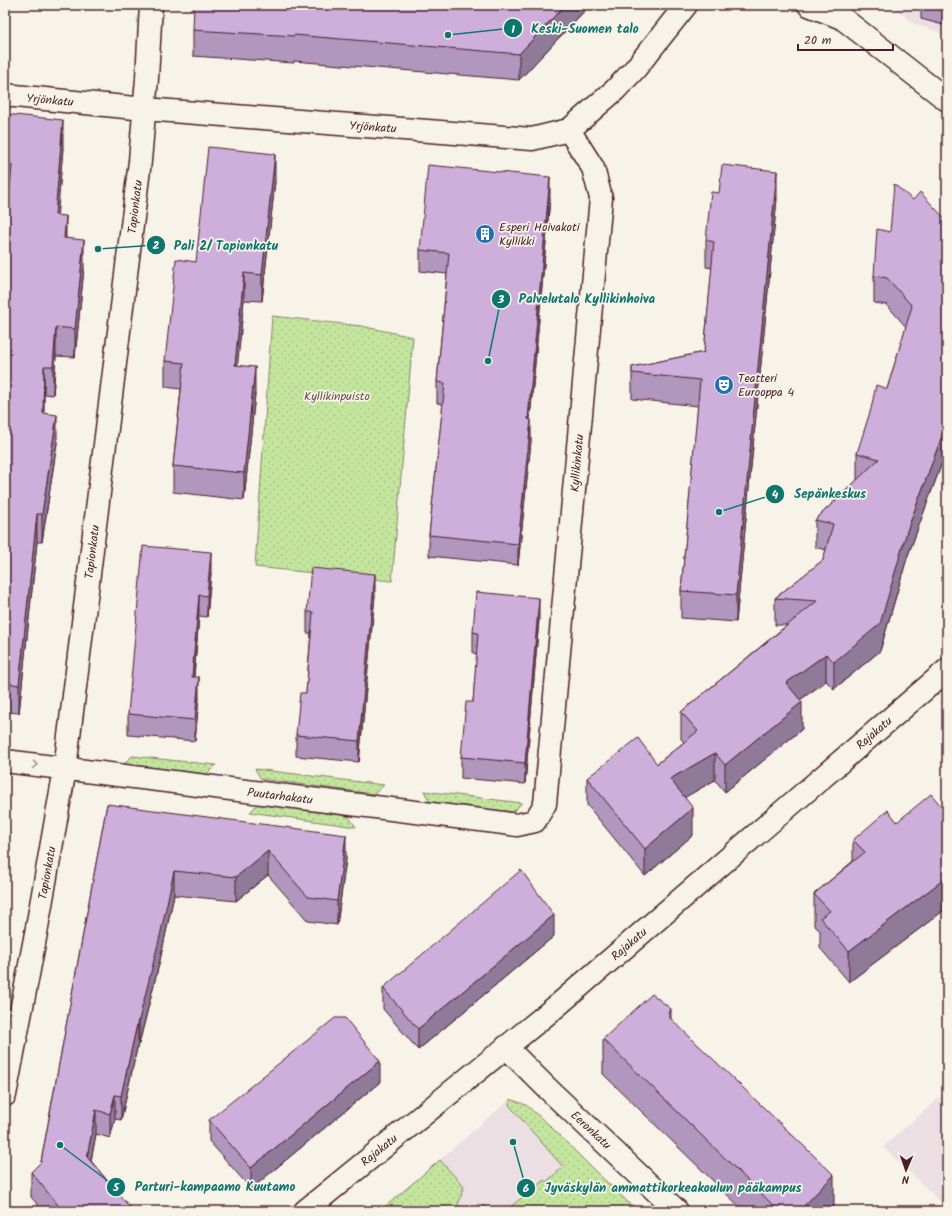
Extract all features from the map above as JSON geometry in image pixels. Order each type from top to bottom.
[{"type":"street","name":"Tapionkatu","points":[[5,1095],[65,769],[138,176],[145,109],[151,5]]},
{"type":"street","name":"Yrjönkatu","points":[[5,95],[145,109],[532,139],[569,130],[615,90],[635,69],[686,5]]},
{"type":"street","points":[[809,5],[837,12],[947,100]]},
{"type":"street","name":"Kyllikinkatu","points":[[546,804],[601,198],[593,168],[569,130]]},
{"type":"street","name":"Rajakatu","points":[[305,1211],[558,1005],[947,670]]},
{"type":"street","name":"Puutarhakatu","points":[[5,761],[517,825],[536,821],[546,804]]},
{"type":"street","name":"Eeronkatu","points":[[506,1047],[547,1088],[677,1211]]},
{"type":"shaded area","points":[[890,5],[947,5],[947,35],[914,24]]},
{"type":"shaded area","points":[[947,1091],[947,1208],[883,1147]]},
{"type":"shaded area","points":[[510,1099],[526,1105],[548,1124],[629,1203],[641,1211],[380,1211]]},
{"type":"green space","name":"Kyllikinpuisto","points":[[272,316],[361,326],[413,337],[392,581],[255,567]]},
{"type":"green space","points":[[132,756],[216,765],[207,774],[124,764]]},
{"type":"green space","points":[[255,769],[384,785],[374,794],[261,779]]},
{"type":"green space","points":[[424,791],[522,803],[513,812],[430,802]]},
{"type":"green space","points":[[258,804],[348,816],[356,827],[250,812]]},
{"type":"green space","points":[[510,1099],[526,1105],[548,1124],[629,1203],[641,1211],[505,1211],[544,1180],[546,1182],[563,1167],[509,1105]]},
{"type":"green space","points":[[440,1160],[464,1187],[456,1211],[380,1211]]},
{"type":"green space","points":[[478,1204],[496,1211],[477,1211]]},
{"type":"building","points":[[194,5],[565,5],[519,54],[294,35],[193,30]]},
{"type":"building","points":[[5,114],[63,120],[55,215],[66,216],[64,238],[84,240],[75,329],[56,327],[53,366],[44,366],[43,413],[57,415],[42,514],[37,514],[19,685],[5,683],[5,242],[12,165],[5,164]]},
{"type":"building","points":[[208,147],[275,154],[262,275],[244,273],[235,365],[255,367],[244,473],[173,466],[184,363],[165,361],[176,259],[196,262]]},
{"type":"building","points":[[428,165],[550,177],[528,419],[531,420],[518,544],[429,535],[445,383],[437,382],[449,253],[420,250]]},
{"type":"building","points":[[722,165],[777,171],[736,595],[681,591],[700,380],[632,373],[632,367],[704,352],[714,242],[706,240],[711,192],[719,193]]},
{"type":"building","points":[[894,184],[913,200],[920,192],[947,221],[947,422],[907,531],[880,624],[834,662],[826,654],[786,683],[802,702],[725,765],[715,753],[670,779],[693,808],[645,849],[587,778],[638,738],[657,764],[698,731],[681,712],[817,601],[775,598],[823,560],[833,524],[815,520],[879,459],[857,453],[871,409],[876,385],[887,389],[912,306],[887,278],[874,276],[877,229],[890,232]]},
{"type":"building","points":[[143,546],[211,552],[207,596],[199,595],[192,677],[199,677],[195,720],[128,714]]},
{"type":"building","points":[[311,568],[375,574],[359,741],[296,735],[300,693],[306,693],[313,612],[307,612]]},
{"type":"building","points":[[476,592],[539,598],[525,763],[461,757],[466,702],[473,702],[478,633],[473,632]]},
{"type":"building","points":[[931,794],[941,806],[947,802],[947,877],[849,951],[820,918],[830,911],[814,894],[865,852],[853,840],[888,810],[897,822]]},
{"type":"building","points":[[107,804],[346,835],[337,901],[308,897],[268,851],[236,877],[174,871],[160,936],[138,1020],[121,1096],[115,1095],[110,1114],[96,1110],[87,1157],[133,1211],[63,1211],[31,1172],[41,1162]]},
{"type":"building","points":[[521,870],[554,915],[418,1029],[383,988]]},
{"type":"building","points":[[652,994],[671,1009],[668,1016],[834,1175],[799,1211],[779,1211],[603,1039]]},
{"type":"building","points":[[335,1018],[345,1018],[380,1061],[251,1168],[209,1120]]},
{"type":"place","name":"Keski-Suomen talo","points":[[448,35]]},
{"type":"place","name":"Esperi Hoivakoti Kyllikki","points":[[485,234]]},
{"type":"place","name":"Pali 2/ Tapionkatu","points":[[98,249]]},
{"type":"place","name":"Palvelutalo Kyllikinhoiva","points":[[488,361]]},
{"type":"place","name":"Teatteri Eurooppa 4","points":[[724,385]]},
{"type":"place","name":"Sepänkeskus","points":[[719,512]]},
{"type":"place","name":"Jyväskylän ammattikorkeakoulun pääkampus","points":[[513,1142]]},
{"type":"place","name":"Parturi-kampaamo Kuutamo","points":[[60,1145]]}]
